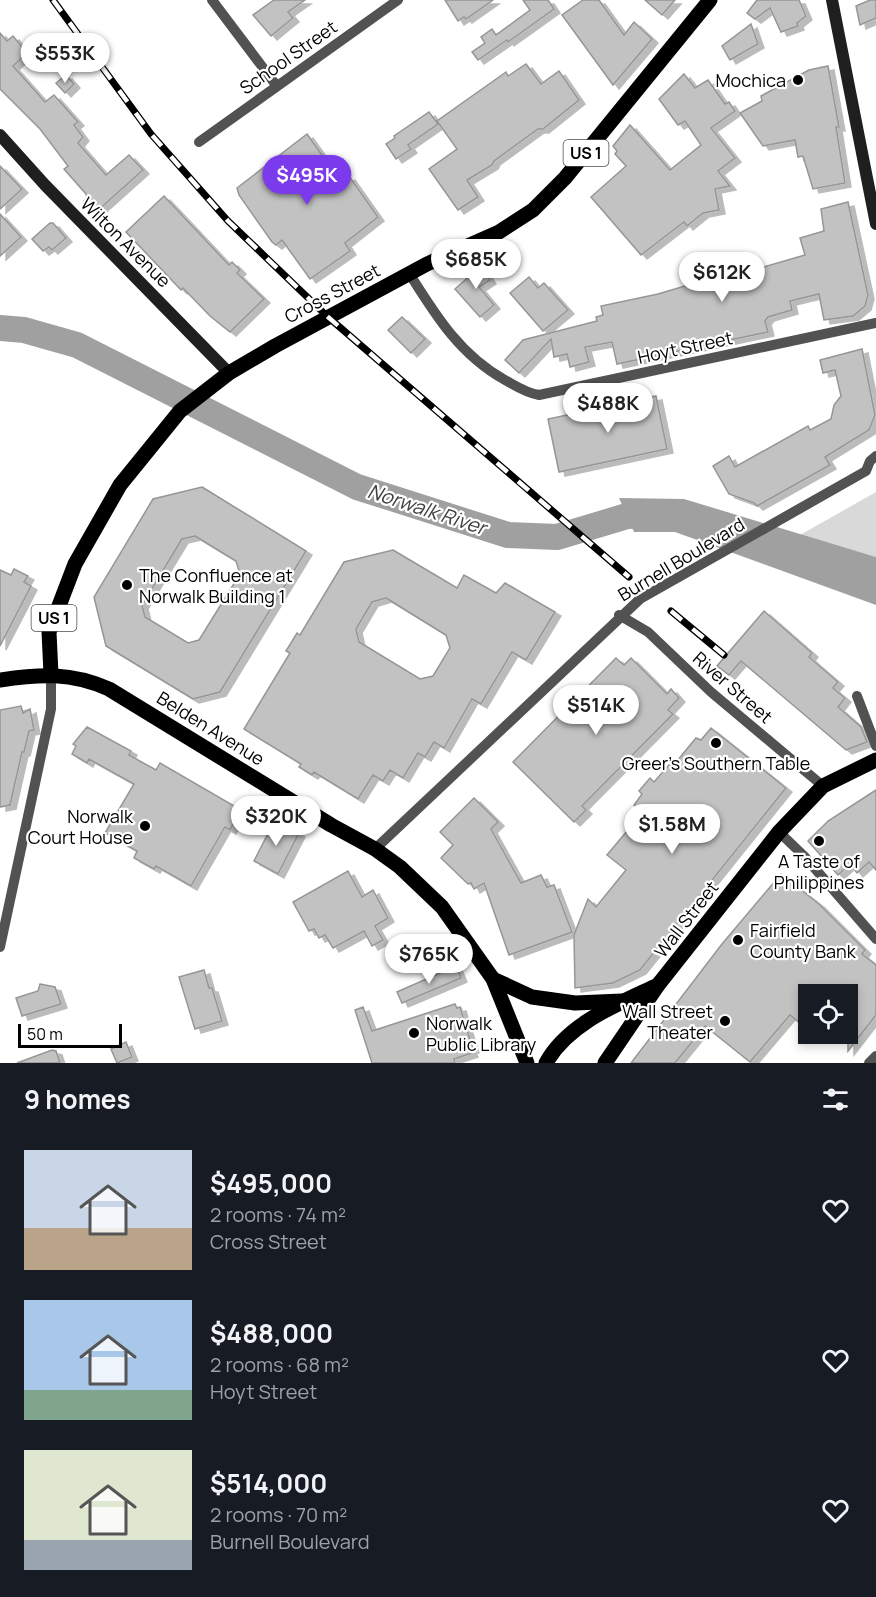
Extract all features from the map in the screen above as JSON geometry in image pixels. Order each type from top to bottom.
[{"type":"main road","name":"Cross Street","points":[[51,674],[49,632],[75,564],[120,485],[151,443],[180,411],[208,387],[229,373],[409,273],[499,232],[522,219],[544,200],[710,0]]},
{"type":"main road","points":[[832,0],[876,224]]},
{"type":"main road","name":"Wilton Avenue","points":[[0,135],[45,185],[229,373]]},
{"type":"main road","name":"Belden Avenue","points":[[0,680],[51,674],[81,678],[121,695],[330,825],[375,849],[400,867],[442,908],[493,979],[527,1063]]},
{"type":"main road","name":"Wall Street","points":[[605,1063],[658,985],[778,832],[823,786],[876,760]]},
{"type":"main road","name":"Wall Street","points":[[493,979],[532,997],[575,1003],[625,1001]]},
{"type":"main road","name":"Wall Street","points":[[546,1063],[555,1047],[574,1030],[658,985]]},
{"type":"street","points":[[212,0],[276,85]]},
{"type":"street","name":"School Street","points":[[199,142],[398,0]]},
{"type":"street","name":"Hoyt Street","points":[[409,273],[441,324],[457,344],[493,374],[523,390],[539,395],[876,323]]},
{"type":"street","name":"Burnell Boulevard","points":[[375,849],[620,615],[640,599],[800,508],[871,472],[870,461],[876,456]]},
{"type":"street","name":"River Street","points":[[620,615],[648,632],[711,692],[823,786]]},
{"type":"street","points":[[0,947],[51,709],[51,674]]},
{"type":"street","points":[[857,696],[876,746]]},
{"type":"street","points":[[778,832],[804,856],[876,939]]},
{"type":"street","points":[[869,1063],[876,1056]]},
{"type":"shaded area","points":[[876,492],[876,557],[800,535]]},
{"type":"shaded area","points":[[619,498],[684,499],[876,557],[876,605],[675,532],[634,532]]},
{"type":"building","points":[[274,0],[305,0],[288,12],[293,18],[271,36],[253,15]]},
{"type":"building","points":[[445,0],[493,0],[466,19],[464,17],[458,21]]},
{"type":"building","points":[[523,0],[548,0],[554,9],[478,60],[472,52],[485,43],[481,37],[492,29],[496,35],[530,10]]},
{"type":"building","points":[[583,0],[599,0],[624,35],[634,22],[652,39],[613,85],[562,15]]},
{"type":"building","points":[[645,0],[675,0],[662,15]]},
{"type":"building","points":[[757,0],[799,0],[806,16],[797,23],[798,26],[781,32],[770,8],[755,19],[747,13]]},
{"type":"building","points":[[876,0],[876,18],[860,25],[856,6]]},
{"type":"building","points":[[751,24],[758,44],[730,60],[722,46]]},
{"type":"building","points":[[0,33],[7,41],[13,36],[27,53],[13,66],[45,102],[54,95],[78,122],[74,125],[83,137],[78,143],[106,175],[129,155],[143,170],[95,213],[84,201],[86,194],[64,169],[68,166],[40,129],[0,89]]},
{"type":"building","points":[[39,36],[56,60],[47,67],[28,44]]},
{"type":"building","points":[[526,64],[541,84],[559,71],[579,100],[543,129],[538,129],[494,161],[492,165],[467,180],[478,197],[458,210],[429,169],[457,149],[437,121],[506,72],[508,76]]},
{"type":"building","points":[[828,66],[839,127],[836,127],[845,183],[813,189],[803,156],[798,157],[795,140],[763,146],[740,113],[762,101],[761,96],[809,70]]},
{"type":"building","points":[[684,74],[695,88],[708,80],[725,104],[729,102],[735,111],[711,128],[735,158],[718,171],[730,186],[715,189],[719,210],[703,213],[687,226],[684,222],[641,255],[591,197],[626,166],[615,154],[617,151],[613,146],[630,125],[670,170],[701,145],[685,121],[678,125],[659,99]]},
{"type":"building","points":[[66,75],[74,84],[65,93],[56,83]]},
{"type":"building","points":[[429,112],[438,124],[408,145],[411,149],[396,159],[386,144]]},
{"type":"building","points":[[307,134],[341,182],[349,176],[378,217],[345,243],[350,251],[310,279],[282,240],[276,245],[272,242],[239,195],[237,188]]},
{"type":"building","points":[[0,166],[22,189],[0,209]]},
{"type":"building","points":[[164,196],[229,265],[232,262],[240,270],[237,273],[264,299],[230,332],[210,316],[183,288],[181,290],[126,232]]},
{"type":"building","points":[[848,202],[868,295],[865,306],[853,316],[824,320],[819,294],[790,301],[792,310],[768,317],[765,321],[768,332],[617,364],[612,342],[585,347],[589,362],[570,367],[567,354],[554,357],[551,339],[519,373],[505,360],[523,340],[597,321],[596,317],[603,315],[601,306],[658,294],[722,275],[720,269],[751,260],[753,270],[805,255],[800,238],[824,231],[821,209]]},
{"type":"building","points":[[0,214],[21,237],[0,256]]},
{"type":"building","points":[[50,223],[53,223],[66,238],[52,250],[49,247],[43,251],[32,239]]},
{"type":"building","points":[[479,262],[490,280],[479,287],[494,305],[480,317],[455,289],[473,273],[469,268]]},
{"type":"building","points":[[529,277],[538,288],[544,283],[568,310],[543,331],[510,293]]},
{"type":"building","points":[[402,317],[425,339],[411,353],[388,330]]},
{"type":"building","points":[[862,349],[875,415],[869,430],[825,457],[830,465],[757,506],[729,494],[713,466],[729,456],[735,467],[808,426],[810,430],[831,419],[834,405],[841,396],[835,370],[823,373],[820,360]]},
{"type":"building","points":[[656,396],[667,449],[559,472],[548,419]]},
{"type":"building","name":"The Confluence at Norwalk Building 1","points":[[202,487],[306,551],[220,692],[193,699],[106,646],[94,597],[153,499]],"holes":[[[195,536],[236,561],[240,574],[199,640],[188,643],[145,617],[142,605],[182,539]]]},
{"type":"building","points":[[393,550],[457,588],[464,575],[496,593],[505,583],[555,612],[526,660],[512,652],[481,704],[472,699],[444,748],[434,742],[425,757],[418,753],[403,778],[390,770],[383,781],[373,775],[358,799],[314,772],[312,775],[299,767],[301,764],[244,729],[290,653],[286,651],[297,633],[300,635],[344,562]],"holes":[[[386,598],[446,635],[450,648],[433,676],[420,679],[359,642],[356,629],[372,602]]]},
{"type":"building","points":[[14,569],[28,576],[24,582],[31,586],[0,646],[0,570],[11,575]]},
{"type":"building","points":[[764,611],[812,653],[809,657],[838,682],[833,688],[845,698],[838,707],[861,727],[867,742],[846,750],[741,661],[729,675],[717,666]]},
{"type":"building","points":[[616,658],[624,665],[631,658],[667,694],[671,689],[679,698],[668,710],[673,714],[582,806],[586,810],[574,822],[513,762]]},
{"type":"building","points":[[21,706],[23,713],[30,709],[34,730],[29,731],[24,752],[22,752],[10,805],[0,807],[0,710]]},
{"type":"building","name":"Norwalk Court House","points":[[87,727],[131,751],[129,755],[156,770],[160,763],[241,810],[230,830],[225,827],[191,886],[156,866],[154,869],[134,858],[137,851],[105,833],[134,784],[89,759],[87,763],[72,754],[76,746],[73,744]]},
{"type":"building","points":[[711,728],[786,788],[640,970],[613,983],[575,988],[574,935],[588,899],[596,907],[626,870],[607,855],[643,812],[634,805],[642,794],[639,791],[650,778],[654,782],[669,765],[672,767],[696,738],[701,740]]},
{"type":"building","points":[[876,790],[876,870],[869,862],[857,873],[850,864],[838,875],[808,841],[828,821]]},
{"type":"building","points":[[474,798],[498,822],[491,829],[521,883],[541,875],[547,887],[554,885],[572,932],[509,955],[484,883],[474,889],[471,883],[468,884],[441,858],[453,845],[440,832]]},
{"type":"building","points":[[275,820],[299,833],[278,874],[254,861]]},
{"type":"building","points":[[348,871],[362,897],[373,890],[388,918],[375,926],[383,940],[372,946],[364,931],[333,948],[325,935],[319,938],[314,929],[309,931],[293,902]]},
{"type":"building","points":[[781,874],[819,904],[865,950],[862,954],[876,965],[876,1015],[858,1038],[858,984],[798,984],[798,1022],[790,1015],[750,1062],[705,1026],[675,1063],[631,1063],[722,944]]},
{"type":"building","points":[[456,966],[461,978],[402,1003],[397,992]]},
{"type":"building","points":[[204,970],[222,1021],[195,1029],[179,977]]},
{"type":"building","points":[[40,984],[55,987],[61,1004],[22,1016],[16,998],[38,991]]},
{"type":"building","name":"Norwalk Public Library","points":[[455,1004],[457,1008],[460,1007],[473,1049],[470,1049],[472,1053],[454,1059],[455,1063],[372,1063],[355,1010],[363,1007],[372,1031]]},
{"type":"building","points":[[126,1042],[132,1057],[117,1063],[111,1049]]},
{"type":"building","points":[[52,1050],[56,1051],[60,1063],[17,1063]]},
{"type":"waterway","name":"Norwalk River","points":[[0,328],[24,330],[77,345],[357,487],[508,535],[557,537],[627,516],[661,515]]},
{"type":"railway","points":[[53,0],[151,134],[228,221],[328,317],[629,577]]},
{"type":"railway","points":[[671,611],[724,655]]},
{"type":"place","name":"Mochica","points":[[798,80]]},
{"type":"place","name":"The Confluence at Norwalk Building 1","points":[[127,585]]},
{"type":"place","name":"Greer’s Southern Table","points":[[716,743]]},
{"type":"place","name":"Norwalk Court House","points":[[145,826]]},
{"type":"place","name":"A Taste of Philippines","points":[[819,841]]},
{"type":"place","name":"Fairfield County Bank","points":[[738,940]]},
{"type":"place","name":"Wall Street Theater","points":[[725,1021]]},
{"type":"place","name":"Norwalk Public Library","points":[[414,1033]]}]
